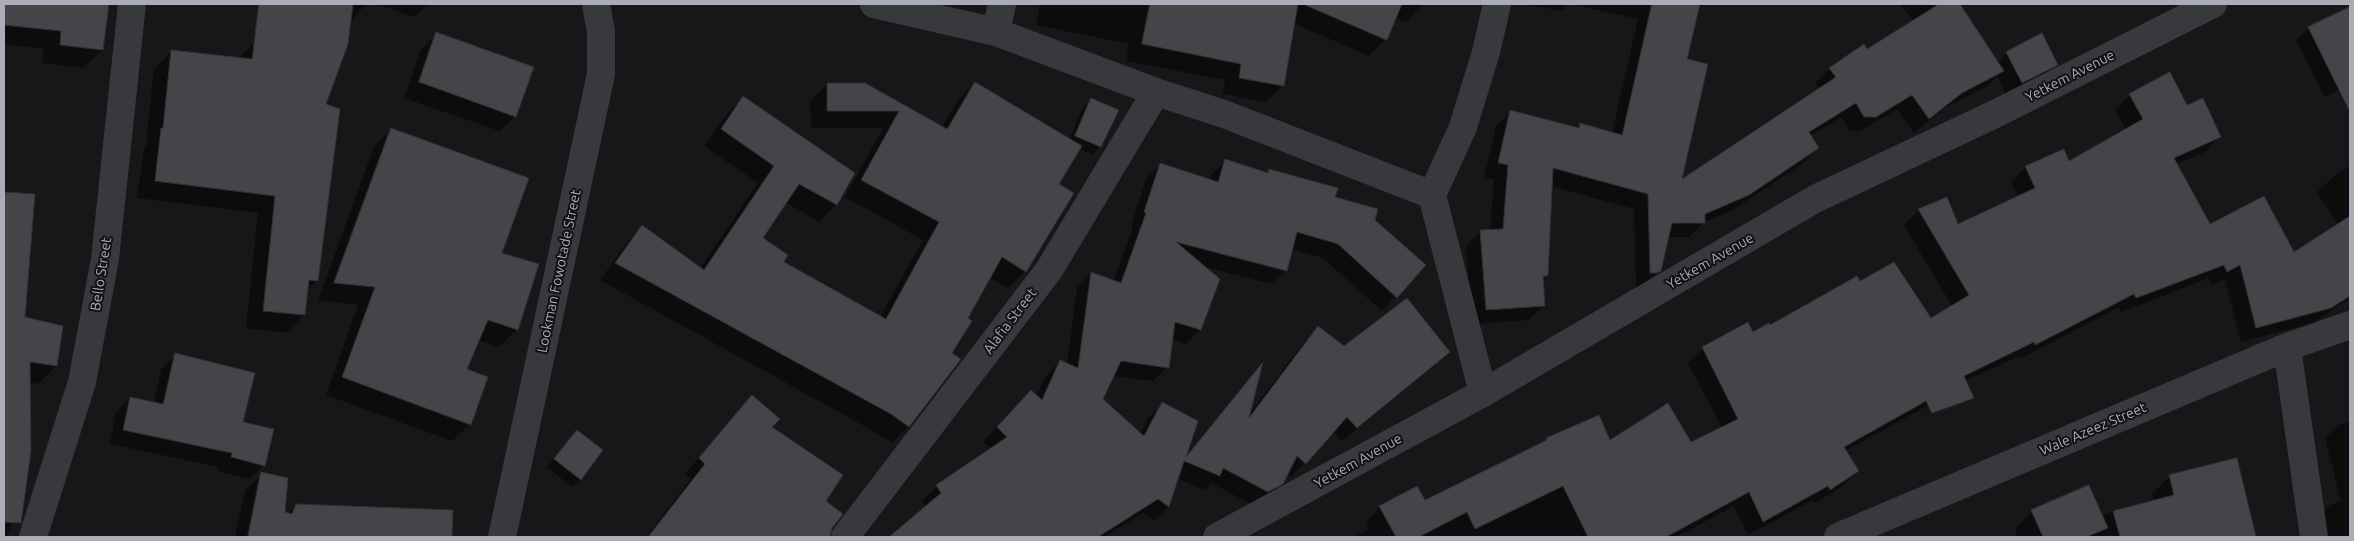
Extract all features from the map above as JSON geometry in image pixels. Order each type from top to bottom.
[{"type":"street","name":"Bello Street","points":[[33,537],[82,382],[105,260],[132,4]]},
{"type":"street","name":"Lookman Fowotade Street","points":[[502,537],[601,74],[601,32],[596,4]]},
{"type":"street","points":[[874,4],[996,32],[1156,92],[1224,114],[1432,196]]},
{"type":"street","points":[[996,32],[1002,4]]},
{"type":"street","points":[[1483,393],[1432,196],[1463,127],[1486,52],[1497,4]]},
{"type":"street","name":"Yetkem Avenue","points":[[1217,537],[1483,393],[1816,199],[1995,114],[2205,5]]},
{"type":"street","name":"Alafia Street","points":[[845,537],[1048,270],[1156,92]]},
{"type":"street","name":"Wale Azeez Street","points":[[1838,537],[1883,528],[2287,347],[2350,325]]},
{"type":"street","points":[[2287,347],[2314,537]]},
{"type":"building","points":[[4,4],[109,4],[103,50],[60,45],[61,31],[4,25]]},
{"type":"building","points":[[259,4],[353,4],[348,44],[326,104],[340,109],[318,281],[309,280],[305,315],[263,311],[275,196],[155,181],[161,128],[163,128],[171,50],[252,59]]},
{"type":"building","points":[[1150,4],[1298,4],[1284,86],[1239,78],[1241,64],[1142,44]]},
{"type":"building","points":[[1303,4],[1402,4],[1387,40]]},
{"type":"building","points":[[1652,4],[1700,4],[1687,59],[1708,64],[1682,179],[1836,77],[1829,68],[1864,44],[1867,49],[1939,4],[1960,4],[2004,71],[1962,93],[1929,119],[1912,95],[1876,117],[1864,117],[1856,103],[1809,132],[1819,148],[1749,195],[1705,214],[1705,223],[1672,223],[1661,271],[1657,273],[1650,273],[1648,194],[1553,168],[1548,275],[1543,277],[1545,306],[1486,310],[1480,230],[1503,229],[1508,165],[1498,163],[1510,110],[1579,128],[1580,123],[1622,135]]},
{"type":"building","points":[[2350,7],[2350,112],[2308,27]]},
{"type":"building","points":[[436,32],[534,67],[516,117],[419,82]]},
{"type":"building","points":[[2042,33],[2058,65],[2022,83],[2006,52]]},
{"type":"building","points":[[2170,72],[2187,105],[2203,98],[2221,137],[2174,158],[2210,224],[2264,196],[2294,252],[2350,216],[2350,296],[2331,308],[2256,328],[2240,265],[2227,272],[2224,265],[2136,298],[2134,294],[2035,345],[2034,342],[1964,376],[1974,398],[1932,413],[1926,401],[1844,447],[1859,471],[1830,490],[1828,486],[1763,522],[1749,492],[1666,537],[1588,537],[1563,486],[1475,529],[1467,512],[1419,537],[1396,537],[1379,506],[1417,486],[1425,500],[1547,440],[1546,438],[1599,415],[1610,440],[1668,403],[1691,442],[1738,419],[1702,347],[1748,322],[1753,332],[1769,323],[1770,325],[1857,276],[1860,281],[1894,262],[1931,318],[1969,295],[1918,209],[1947,197],[1958,224],[2035,188],[2025,166],[2064,149],[2069,161],[2143,119],[2129,94]]},
{"type":"building","points":[[975,82],[1082,146],[1059,184],[1074,193],[1026,272],[1002,257],[968,318],[972,321],[952,353],[961,359],[909,427],[891,414],[615,263],[642,225],[704,270],[774,166],[721,129],[743,96],[855,173],[837,205],[799,184],[763,238],[788,255],[784,262],[886,319],[939,222],[861,180],[899,111],[827,111],[827,83],[865,83],[947,129]]},
{"type":"building","points":[[1091,98],[1119,110],[1101,147],[1075,136]]},
{"type":"building","points":[[391,128],[529,178],[502,253],[539,264],[518,330],[488,320],[467,369],[488,377],[471,425],[342,377],[375,287],[334,283]]},
{"type":"building","points":[[1225,159],[1268,173],[1269,169],[1338,188],[1335,197],[1378,209],[1375,220],[1426,265],[1397,298],[1338,244],[1297,232],[1287,271],[1176,242],[1220,279],[1201,330],[1175,322],[1169,368],[1121,361],[1103,399],[1144,436],[1162,402],[1198,421],[1186,457],[1263,362],[1249,418],[1318,326],[1344,346],[1407,298],[1450,352],[1357,428],[1347,417],[1306,464],[1297,456],[1283,484],[1268,492],[1223,468],[1220,476],[1184,461],[1169,507],[1158,499],[1098,537],[889,537],[941,493],[936,485],[1007,437],[997,427],[1031,390],[1042,400],[1060,360],[1078,368],[1091,272],[1121,283],[1146,213],[1144,212],[1160,163],[1218,182]]},
{"type":"building","points":[[4,192],[35,194],[25,317],[63,326],[57,366],[30,362],[31,451],[21,523],[4,522]]},
{"type":"building","points":[[175,353],[255,373],[243,422],[274,429],[265,466],[231,457],[232,453],[123,430],[130,397],[163,404]]},
{"type":"building","points":[[752,395],[780,419],[772,427],[843,475],[826,501],[843,514],[832,528],[830,537],[648,537],[705,464],[699,458]]},
{"type":"building","points":[[577,430],[603,450],[581,480],[554,459]]},
{"type":"building","points":[[2237,458],[2256,537],[2120,537],[2113,511],[2174,495],[2169,475]]},
{"type":"building","points":[[261,472],[288,478],[285,512],[292,514],[296,504],[453,510],[452,537],[248,537]]},
{"type":"building","points":[[2089,485],[2108,528],[2086,537],[2043,537],[2031,510]]}]
